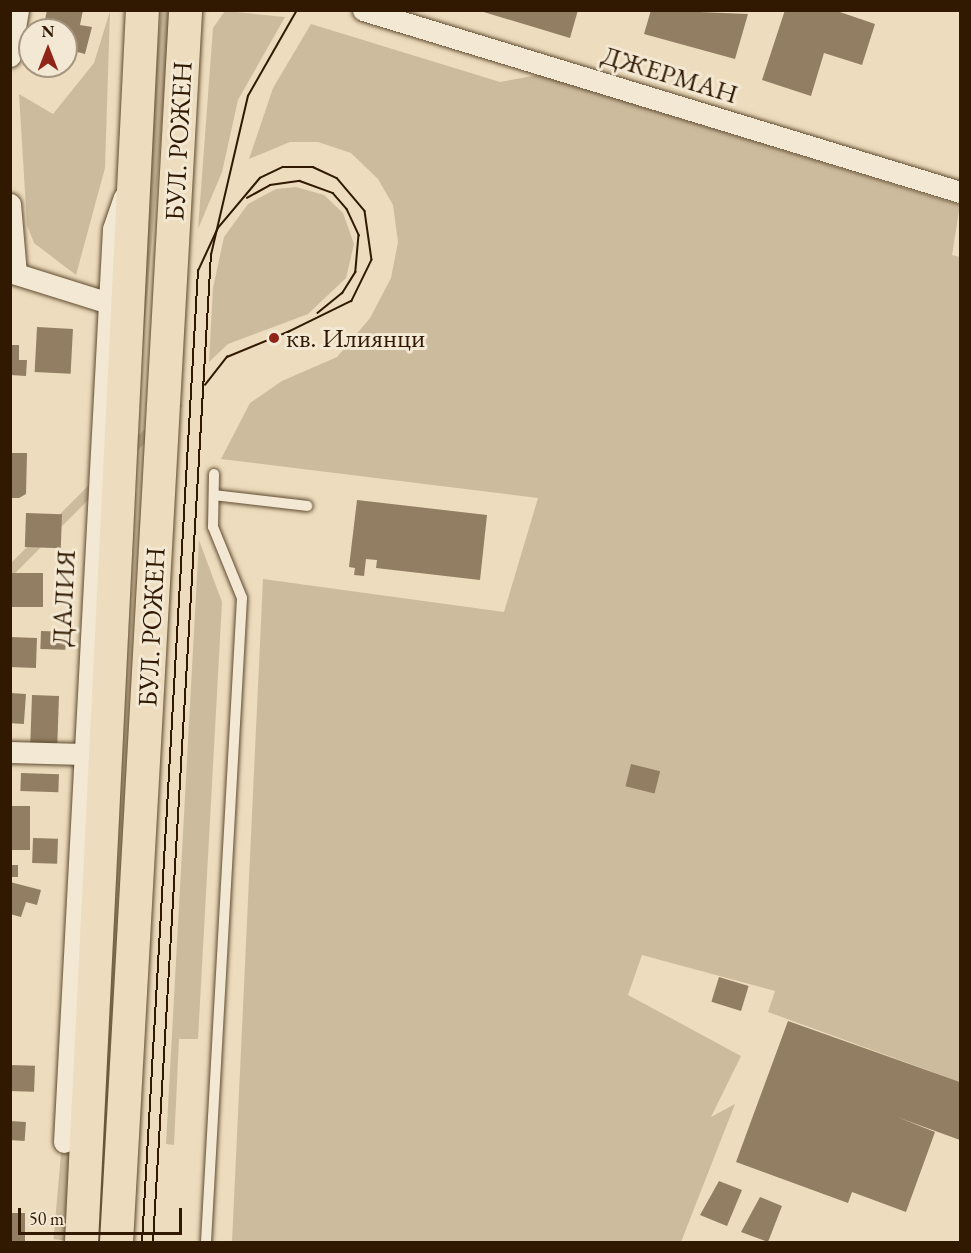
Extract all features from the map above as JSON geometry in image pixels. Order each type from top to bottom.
[{"type":"main road","name":"БУЛ. РОЖЕН","points":[[81,1242],[81,1053],[137,151],[142,10]]},
{"type":"main road","name":"БУЛ. РОЖЕН","points":[[116,1242],[185,10]]},
{"type":"street","points":[[10,56],[18,10]]},
{"type":"street","name":"ДЖЕРМАН","points":[[363,10],[960,192]]},
{"type":"street","name":"ДАЛИЯ","points":[[64,1142],[81,1053],[83,754],[113,229],[137,151]]},
{"type":"street","points":[[10,204],[13,273],[109,303]]},
{"type":"street","points":[[10,752],[83,754]]},
{"type":"lane","points":[[206,1242],[242,598],[213,526],[214,474]]},
{"type":"lane","points":[[214,495],[307,506]]},
{"type":"shaded area","points":[[110,11],[105,168],[76,275],[34,243],[27,225],[19,94],[53,114],[94,63]]},
{"type":"shaded area","points":[[161,11],[172,12],[64,1240],[54,1239]]},
{"type":"shaded area","points":[[225,11],[285,17],[238,100],[222,172],[198,229],[213,28]]},
{"type":"shaded area","points":[[311,24],[500,82],[538,75],[960,205],[952,255],[960,257],[960,1082],[768,1012],[775,991],[642,955],[628,995],[741,1056],[711,1117],[735,1104],[681,1242],[232,1242],[263,579],[504,612],[538,498],[221,459],[250,403],[282,381],[337,357],[370,318],[391,278],[398,242],[393,205],[378,179],[351,153],[318,142],[290,142],[249,159],[273,88]]},
{"type":"shaded area","points":[[296,187],[324,195],[343,213],[354,244],[346,278],[308,314],[228,344],[209,362],[213,288],[224,237],[248,204],[276,189]]},
{"type":"shaded area","points":[[175,399],[182,406],[10,578],[10,564]]},
{"type":"shaded area","points":[[199,540],[222,602],[198,1039],[179,1039],[174,1145],[166,1144]]},
{"type":"building","points":[[47,10],[83,10],[80,25],[92,27],[85,54],[78,52],[78,18],[45,18]]},
{"type":"building","points":[[477,10],[578,10],[570,38]]},
{"type":"building","points":[[651,10],[748,14],[735,59],[644,34]]},
{"type":"building","points":[[785,10],[834,10],[875,24],[862,65],[824,53],[811,96],[762,80]]},
{"type":"building","points":[[37,327],[73,329],[71,374],[35,372]]},
{"type":"building","points":[[10,345],[19,345],[19,360],[27,360],[26,376],[10,375]]},
{"type":"building","points":[[10,453],[27,453],[26,494],[19,498],[10,498]]},
{"type":"building","points":[[357,500],[487,515],[480,580],[376,568],[377,560],[366,559],[364,576],[354,575],[355,568],[349,567]]},
{"type":"building","points":[[26,513],[62,514],[61,548],[25,547]]},
{"type":"building","points":[[10,573],[43,573],[43,607],[10,607]]},
{"type":"building","points":[[41,631],[66,632],[65,650],[40,649]]},
{"type":"building","points":[[10,637],[37,638],[36,668],[10,667]]},
{"type":"building","points":[[10,693],[26,694],[24,724],[10,723]]},
{"type":"building","points":[[32,695],[59,696],[57,745],[30,744]]},
{"type":"building","points":[[631,764],[660,771],[655,794],[625,786]]},
{"type":"building","points":[[21,773],[59,774],[58,792],[20,791]]},
{"type":"building","points":[[10,806],[30,806],[30,850],[10,850]]},
{"type":"building","points":[[33,838],[58,839],[57,864],[32,863]]},
{"type":"building","points":[[10,865],[18,865],[18,877],[10,877]]},
{"type":"building","points":[[10,882],[41,890],[37,905],[26,902],[21,917],[10,914]]},
{"type":"building","points":[[719,977],[749,986],[741,1011],[711,1002]]},
{"type":"building","points":[[788,1021],[960,1082],[960,1140],[897,1117],[935,1132],[906,1212],[852,1192],[848,1203],[736,1162]]},
{"type":"building","points":[[10,1065],[35,1066],[34,1092],[10,1091]]},
{"type":"building","points":[[10,1121],[26,1122],[25,1141],[10,1140]]},
{"type":"building","points":[[719,1181],[742,1190],[727,1226],[700,1215]]},
{"type":"building","points":[[760,1197],[782,1206],[768,1242],[741,1232]]},
{"type":"building","points":[[10,1213],[25,1213],[25,1242],[10,1242]]},
{"type":"tram line","points":[[153,1242],[211,255],[248,96],[297,10]]},
{"type":"tram line","points":[[142,1242],[198,271],[218,228],[260,178],[283,167],[313,167],[337,178],[365,211],[372,260],[352,301],[285,334]]},
{"type":"tram line","points":[[247,198],[270,185],[300,181],[333,193],[347,209],[359,235],[356,272],[343,293],[318,313]]},
{"type":"tram line","points":[[205,385],[227,357],[290,331]]},
{"type":"place","name":"кв. Илиянци","points":[[274,338]]}]
